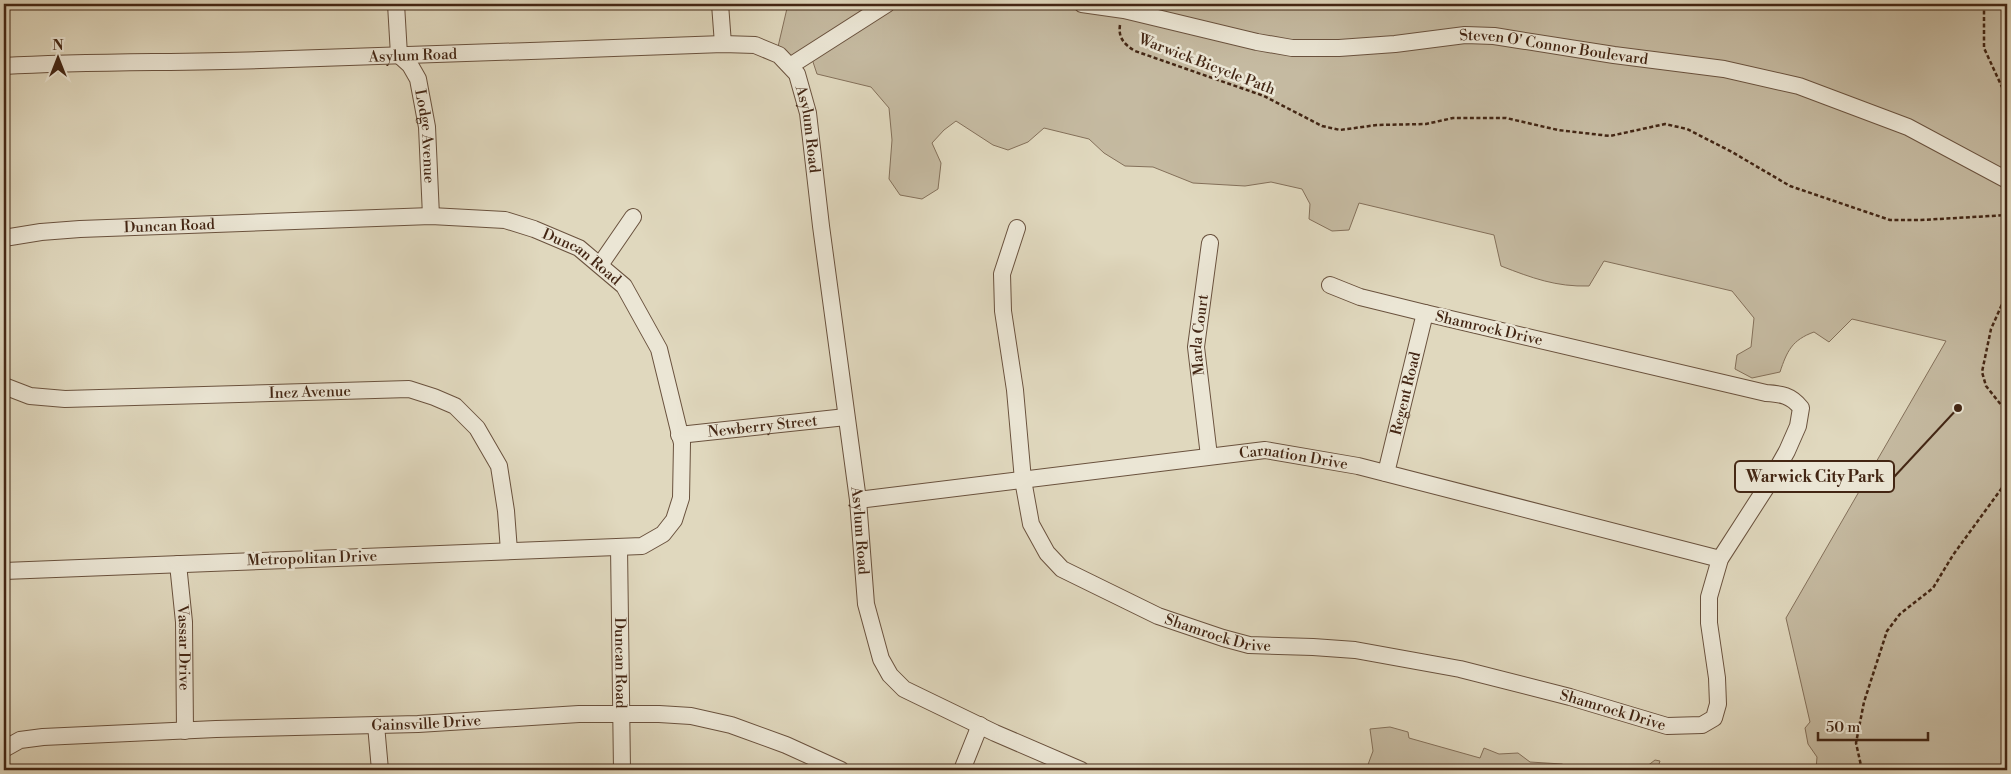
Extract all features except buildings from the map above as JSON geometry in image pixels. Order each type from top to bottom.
[{"type":"street","points":[[396,4],[399,55]]},
{"type":"street","points":[[720,4],[723,44]]},
{"type":"street","points":[[790,66],[887,4]]},
{"type":"street","name":"Steven O' Connor Boulevard","points":[[1082,4],[1124,10],[1257,42],[1292,48],[1339,48],[1394,44],[1465,35],[1494,36],[1614,55],[1724,69],[1799,86],[1908,127],[2007,180]]},
{"type":"street","name":"Asylum Road","points":[[4,66],[73,62],[192,62],[723,44],[755,45],[779,55],[797,74],[808,113],[858,500],[866,604],[881,659],[890,675],[904,689],[1081,770]]},
{"type":"street","name":"Lodge Avenue","points":[[399,55],[410,65],[418,79],[427,127],[431,216]]},
{"type":"street","name":"Duncan Road","points":[[4,238],[41,232],[80,229],[431,216],[505,220],[534,229],[579,248],[600,265],[624,286],[658,349],[682,444],[681,498],[674,520],[663,534],[642,546],[619,548],[622,770]]},
{"type":"street","points":[[600,265],[633,217]]},
{"type":"street","name":"Shamrock Drive","points":[[1017,228],[1002,274],[1003,311],[1015,390],[1023,480],[1031,524],[1047,553],[1062,569],[1158,616],[1249,645],[1355,650],[1460,669],[1570,697],[1667,726],[1702,725],[1714,718],[1718,704],[1717,678],[1709,624],[1709,597],[1720,560],[1769,483],[1791,443],[1798,426],[1801,408],[1794,399],[1781,394],[1766,393],[1425,313],[1360,297],[1330,285]]},
{"type":"street","name":"Marla Court","points":[[1209,456],[1196,348],[1210,243]]},
{"type":"street","name":"Regent Road","points":[[1386,473],[1425,313]]},
{"type":"street","name":"Inez Avenue","points":[[4,386],[30,396],[65,399],[408,390],[434,397],[455,406],[477,428],[499,466],[506,511],[509,551]]},
{"type":"street","name":"Newberry Street","points":[[679,435],[846,417]]},
{"type":"street","name":"Carnation Drive","points":[[858,500],[1265,450],[1358,466],[1720,560]]},
{"type":"street","name":"Metropolitan Drive","points":[[4,571],[619,548]]},
{"type":"street","name":"Vassar Drive","points":[[178,564],[184,622],[185,731]]},
{"type":"street","name":"Gainsville Drive","points":[[4,749],[20,740],[43,738],[376,725],[621,712],[691,716],[731,725],[786,745],[841,770]]},
{"type":"street","points":[[376,725],[380,770]]},
{"type":"street","points":[[962,770],[980,725]]},
{"type":"path","points":[[1984,4],[1984,48],[2007,98]]},
{"type":"path","name":"Warwick Bicycle Path","points":[[1124,10],[1118,35],[1124,44],[1135,51],[1264,96],[1322,126],[1340,130],[1377,125],[1426,124],[1453,118],[1506,118],[1558,130],[1610,136],[1665,124],[1687,129],[1732,152],[1790,186],[1890,220],[2007,215]]},
{"type":"path","points":[[2007,293],[1990,329],[1982,372],[1986,386],[2002,406],[2007,420]]},
{"type":"path","points":[[1862,770],[1856,743],[1864,702],[1887,631],[1900,614],[1933,588],[1953,555],[2007,481]]},
{"type":"shaded area","points":[[788,4],[2007,4],[2007,770],[1816,770],[1817,757],[1808,744],[1805,728],[1810,722],[1786,618],[1946,341],[1852,319],[1829,342],[1814,332],[1800,339],[1791,347],[1780,372],[1752,378],[1735,369],[1737,355],[1751,347],[1754,318],[1732,291],[1604,261],[1589,286],[1566,285],[1544,281],[1501,266],[1494,235],[1359,203],[1349,230],[1332,231],[1309,219],[1310,204],[1302,189],[1271,182],[1245,186],[1193,183],[1153,167],[1125,166],[1104,153],[1089,139],[1044,128],[1028,142],[1008,150],[993,145],[956,121],[932,143],[941,163],[938,189],[922,199],[900,195],[889,179],[892,140],[889,108],[871,87],[817,74],[810,53],[792,65],[777,51]]},
{"type":"shaded area","points":[[1390,727],[1408,732],[1409,738],[1480,758],[1484,748],[1499,754],[1518,753],[1530,762],[1562,764],[1575,770],[1366,770],[1373,751],[1370,729]]},
{"type":"shaded area","points":[[1655,760],[1660,761],[1657,770],[1642,770]]},
{"type":"place","name":"Warwick City Park","points":[[1958,408]]}]
